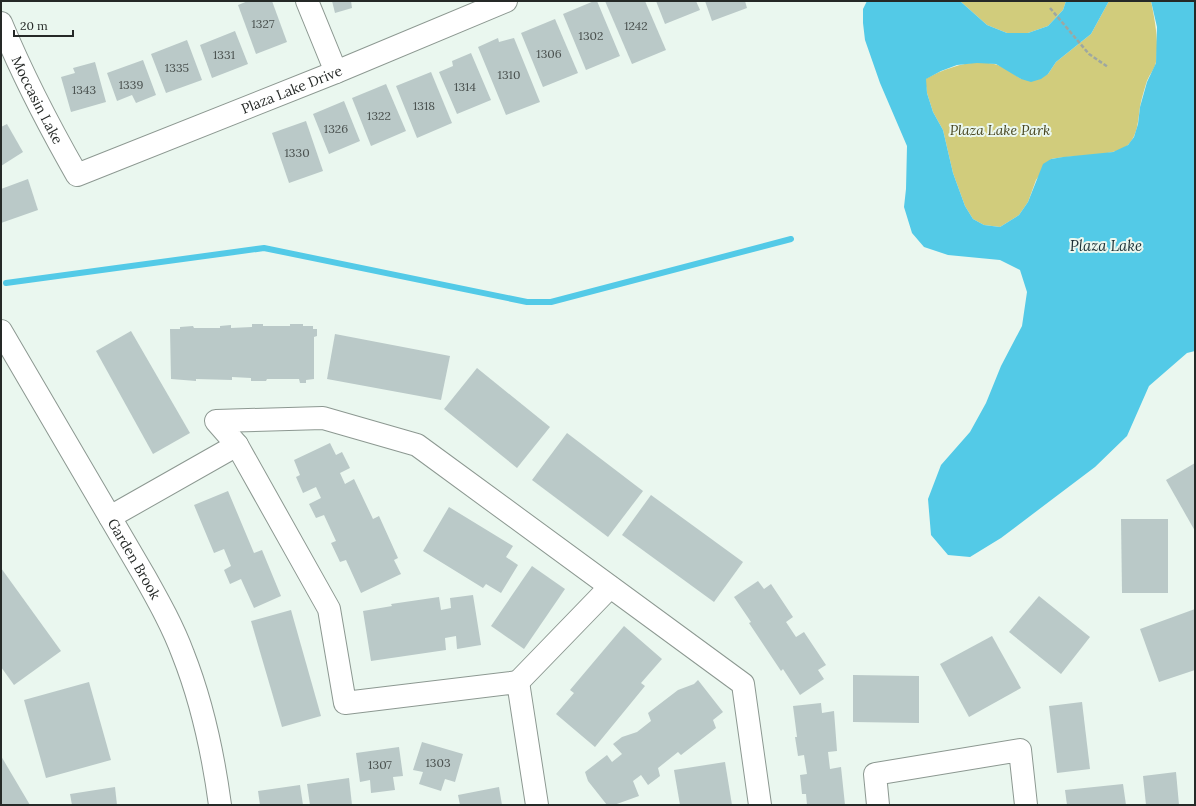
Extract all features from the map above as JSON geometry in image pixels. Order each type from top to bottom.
[{"type":"street","points":[[307,1],[336,72]]},
{"type":"street","name":"Plaza Lake Drive","points":[[77,175],[336,72],[506,1]]},
{"type":"street","name":"Moccasin Lake","points":[[1,23],[21,70],[51,130],[77,175]]},
{"type":"street","name":"Garden Brook","points":[[1,331],[164,611],[183,653],[193,680],[208,731],[220,805]]},
{"type":"street","points":[[610,587],[518,682],[345,703],[329,609],[237,445],[216,421],[323,418],[417,445],[743,684],[760,805]]},
{"type":"street","points":[[110,517],[237,445]]},
{"type":"street","points":[[518,682],[537,805]]},
{"type":"street","points":[[878,805],[875,774],[1020,750],[1026,805]]},
{"type":"path","points":[[1050,8],[1089,54],[1108,67]]},
{"type":"green space","points":[[960,1],[1066,1],[1063,10],[1048,26],[1028,33],[1007,33],[987,25]]},
{"type":"green space","name":"Plaza Lake Park","points":[[1109,1],[1151,1],[1157,39],[1156,62],[1148,78],[1140,104],[1134,137],[1128,145],[1114,152],[1051,159],[1036,180],[1028,202],[1019,215],[1000,227],[984,225],[973,219],[965,206],[953,173],[943,130],[933,112],[927,93],[925,79],[950,68],[976,63],[997,65],[1008,70],[1021,79],[1048,74],[1056,62],[1091,34]]},
{"type":"water","name":"Plaza Lake","points":[[867,1],[960,1],[987,25],[1007,33],[1028,33],[1048,26],[1063,10],[1066,1],[1109,1],[1091,34],[1056,62],[1048,74],[1041,79],[1031,82],[1021,79],[996,64],[977,63],[957,65],[926,79],[927,93],[933,112],[943,130],[953,173],[965,206],[973,219],[984,225],[1000,227],[1019,215],[1028,202],[1043,164],[1051,159],[1113,152],[1128,145],[1134,137],[1147,82],[1156,63],[1157,27],[1151,1],[1195,1],[1195,351],[1187,353],[1149,386],[1127,436],[1095,467],[1001,538],[970,557],[948,555],[931,535],[928,499],[941,465],[970,432],[986,403],[1001,366],[1022,326],[1027,292],[1020,270],[1000,260],[948,255],[924,247],[912,233],[904,207],[907,146],[880,83],[865,40],[863,9]]},
{"type":"building","points":[[248,1],[272,1],[287,42],[256,54],[238,5]]},
{"type":"building","points":[[332,1],[351,1],[352,8],[335,13]]},
{"type":"building","points":[[597,1],[620,56],[586,70],[563,14]]},
{"type":"building","points":[[605,1],[645,1],[666,50],[632,64]]},
{"type":"building","points":[[656,1],[696,1],[700,10],[665,24]]},
{"type":"building","points":[[705,1],[745,1],[747,8],[712,21]]},
{"type":"building","points":[[555,19],[578,73],[543,87],[521,33]]},
{"type":"building","points":[[235,31],[248,64],[212,78],[200,45]]},
{"type":"building","points":[[498,38],[499,42],[514,38],[540,102],[506,115],[478,47]]},
{"type":"building","points":[[187,40],[202,80],[166,93],[151,54]]},
{"type":"building","points":[[471,53],[491,100],[457,114],[439,72],[453,66],[452,61]]},
{"type":"building","points":[[143,60],[156,95],[136,103],[132,95],[117,101],[107,73]]},
{"type":"building","points":[[95,62],[106,102],[71,112],[61,77],[75,73],[73,68]]},
{"type":"building","points":[[431,72],[452,123],[417,138],[396,86]]},
{"type":"building","points":[[386,84],[406,131],[371,146],[352,98]]},
{"type":"building","points":[[344,101],[360,141],[329,154],[313,114]]},
{"type":"building","points":[[306,121],[323,171],[289,183],[272,133]]},
{"type":"building","points":[[7,124],[23,152],[1,166],[1,127]]},
{"type":"building","points":[[28,179],[38,210],[1,223],[1,189]]},
{"type":"building","points":[[252,324],[263,324],[263,326],[290,326],[290,324],[303,324],[303,326],[313,326],[313,329],[317,329],[317,336],[314,337],[314,379],[306,380],[306,383],[300,383],[299,379],[267,379],[266,381],[251,381],[251,378],[232,377],[232,380],[196,379],[196,381],[171,379],[170,329],[180,329],[180,327],[193,326],[194,328],[220,328],[220,326],[231,325],[231,328],[252,327]]},
{"type":"building","points":[[131,331],[190,433],[153,454],[96,351]]},
{"type":"building","points":[[335,334],[450,356],[441,400],[327,379]]},
{"type":"building","points":[[477,368],[550,427],[517,468],[444,409]]},
{"type":"building","points":[[567,433],[643,491],[608,537],[532,480]]},
{"type":"building","points":[[330,443],[336,455],[342,452],[350,468],[340,473],[345,484],[354,479],[373,519],[379,516],[398,558],[394,560],[401,574],[361,593],[346,560],[340,562],[331,543],[336,541],[324,515],[316,518],[309,504],[321,498],[316,487],[303,493],[296,477],[300,475],[294,460]]},
{"type":"building","points":[[1195,463],[1195,531],[1166,480]]},
{"type":"building","points":[[228,491],[254,553],[262,550],[281,596],[254,608],[241,579],[230,584],[224,570],[231,566],[224,549],[214,553],[194,505]]},
{"type":"building","points":[[651,495],[743,562],[714,602],[622,535]]},
{"type":"building","points":[[449,507],[513,546],[506,557],[518,565],[501,593],[486,584],[483,588],[423,551]]},
{"type":"building","points":[[1121,519],[1168,519],[1168,593],[1122,593]]},
{"type":"building","points":[[532,566],[565,589],[524,649],[491,626]]},
{"type":"building","points":[[1,568],[61,651],[14,685],[1,667]]},
{"type":"building","points":[[758,581],[764,589],[771,584],[793,617],[786,622],[796,637],[804,632],[826,665],[818,670],[824,679],[800,695],[783,669],[781,671],[749,623],[751,622],[734,597]]},
{"type":"building","points":[[473,595],[481,645],[457,649],[456,636],[445,638],[446,650],[371,661],[363,611],[392,606],[391,604],[439,597],[441,610],[451,608],[450,598]]},
{"type":"building","points":[[1039,596],[1090,637],[1061,674],[1009,632]]},
{"type":"building","points":[[1195,609],[1195,670],[1159,682],[1140,629]]},
{"type":"building","points":[[291,610],[321,716],[282,727],[251,621]]},
{"type":"building","points":[[624,626],[662,659],[641,683],[645,686],[595,747],[556,714],[574,693],[570,690]]},
{"type":"building","points":[[992,636],[1021,688],[969,717],[940,664]]},
{"type":"building","points":[[853,675],[919,676],[919,723],[853,722]]},
{"type":"building","points":[[698,680],[723,712],[713,720],[716,728],[681,755],[678,752],[658,768],[660,776],[648,785],[641,775],[633,781],[639,796],[614,805],[607,805],[588,781],[585,772],[607,755],[612,762],[622,754],[613,744],[622,737],[637,732],[651,721],[648,713],[678,690],[694,684]]},
{"type":"building","points":[[89,682],[111,760],[46,778],[24,700]]},
{"type":"building","points":[[1082,702],[1090,769],[1057,773],[1049,706]]},
{"type":"building","points":[[821,703],[822,713],[834,711],[837,751],[828,752],[830,769],[841,767],[845,805],[807,805],[806,794],[802,794],[800,775],[807,774],[804,755],[798,756],[793,706]]},
{"type":"building","points":[[422,742],[463,754],[455,782],[445,779],[441,791],[419,784],[423,772],[413,770]]},
{"type":"building","points":[[399,747],[403,776],[393,777],[395,790],[371,793],[370,780],[360,782],[356,753]]},
{"type":"building","points":[[1,756],[30,805],[1,805]]},
{"type":"building","points":[[725,762],[732,805],[680,805],[674,770]]},
{"type":"building","points":[[1176,772],[1179,805],[1146,805],[1143,776]]},
{"type":"building","points":[[349,778],[352,805],[310,805],[307,784]]},
{"type":"building","points":[[1123,784],[1126,805],[1067,805],[1065,790]]},
{"type":"building","points":[[300,785],[303,805],[260,805],[258,791]]},
{"type":"building","points":[[115,787],[117,805],[72,805],[70,794]]},
{"type":"building","points":[[499,787],[502,805],[460,805],[458,795]]},
{"type":"waterway","points":[[6,283],[264,248],[527,302],[551,302],[791,239]]}]
